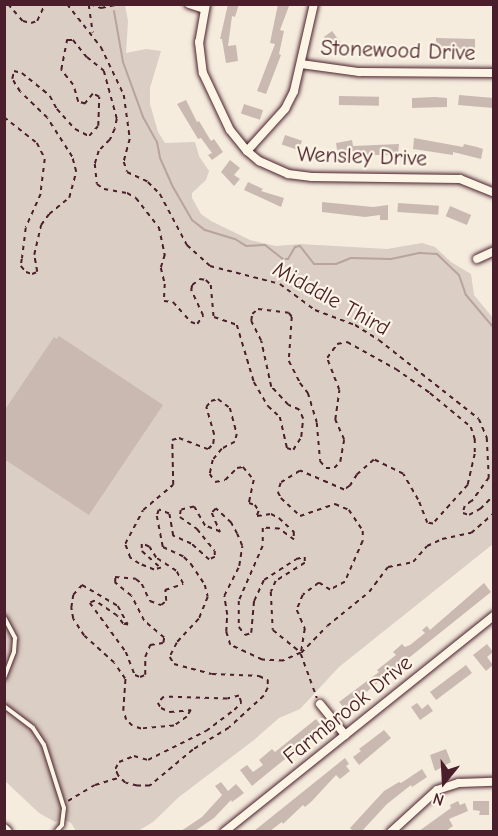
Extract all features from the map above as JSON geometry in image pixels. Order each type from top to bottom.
[{"type":"street","points":[[189,4],[205,7]]},
{"type":"street","points":[[247,152],[285,109],[294,91],[314,4]]},
{"type":"street","name":"Wensley Drive","points":[[205,7],[199,42],[204,73],[226,124],[247,152],[271,167],[296,175],[448,177],[472,182],[494,193]]},
{"type":"street","name":"Stonewood Drive","points":[[301,64],[359,72],[494,73]]},
{"type":"street","points":[[477,259],[494,251]]},
{"type":"street","points":[[490,619],[494,630]]},
{"type":"street","name":"Farmbrook Drive","points":[[224,831],[490,619]]},
{"type":"street","points":[[320,704],[345,735]]},
{"type":"street","points":[[391,831],[436,790],[459,783],[494,782]]},
{"type":"lane","points":[[4,617],[15,638],[14,652],[4,678]]},
{"type":"lane","points":[[4,706],[33,728],[44,745],[63,805],[62,825],[56,831]]},
{"type":"path","points":[[8,4],[23,21],[31,23],[37,21],[45,4]]},
{"type":"path","points":[[28,4],[34,4]]},
{"type":"path","name":"Midddle Third","points":[[67,4],[93,35],[124,95],[130,139],[124,162],[127,172],[148,182],[160,194],[187,245],[210,266],[280,284],[315,310],[355,325],[379,340],[479,419],[487,438],[489,478],[472,501],[465,506],[463,513],[469,515],[480,509],[494,495]]},
{"type":"path","points":[[93,35],[90,4],[101,8],[120,4]]},
{"type":"path","name":"Midddle Third","points":[[4,117],[38,143],[45,159],[41,194],[26,228],[21,266],[26,272],[32,274],[37,272],[34,255],[40,225],[49,214],[69,198],[76,172],[72,156],[52,125],[20,92],[12,79],[14,71],[22,73],[50,96],[57,109],[71,125],[82,134],[89,136],[98,126],[99,97],[93,94],[85,104],[78,102],[73,85],[61,70],[67,40],[73,40],[104,72],[117,119],[113,135],[99,151],[95,164],[97,184],[104,189],[127,193],[136,198],[159,226],[165,255],[161,268],[165,284],[164,301],[173,302],[191,322],[197,324],[203,316],[191,290],[192,285],[200,279],[206,280],[211,285],[214,317],[237,325],[254,382],[264,401],[280,417],[287,448],[293,450],[301,437],[303,418],[299,410],[288,405],[271,387],[261,341],[251,321],[252,314],[258,309],[289,313],[292,317],[289,361],[308,393],[317,423],[320,461],[326,468],[334,468],[340,462],[344,440],[335,420],[339,390],[327,358],[337,344],[347,342],[396,369],[430,393],[471,427],[475,439],[475,454],[468,485],[433,524],[427,523],[418,500],[403,474],[374,460],[344,490],[300,471],[281,483],[278,492],[281,498],[300,516],[335,504],[349,510],[363,531],[363,541],[345,582],[330,590],[319,583],[303,595],[297,610],[305,629],[301,653]]},
{"type":"path","points":[[320,704],[301,653],[273,630],[271,592],[276,581],[306,563],[305,557],[296,559],[264,580],[254,601],[250,633],[245,635],[239,627],[239,601],[263,546],[262,528],[279,529],[294,540],[294,532],[279,518],[270,514],[256,516],[259,511],[255,505],[249,503],[254,480],[243,467],[237,468],[225,480],[215,482],[210,474],[213,460],[222,449],[235,442],[237,434],[230,408],[218,399],[210,401],[206,407],[214,435],[213,444],[208,449],[179,438],[172,440],[173,485],[143,510],[125,544],[130,558],[138,564],[154,570],[161,568],[146,557],[142,551],[142,544],[149,547],[156,558],[176,571],[183,584],[165,590],[166,602],[161,605],[150,601],[142,584],[136,579],[115,577],[115,583],[131,596],[144,621],[164,638],[163,643],[150,645],[145,675],[140,677],[135,675],[126,652],[90,603],[94,601],[117,616],[123,624],[128,624],[118,606],[82,585],[73,595],[71,608],[73,619],[84,636],[114,663],[125,680],[123,711],[126,720],[132,726],[141,729],[174,726],[187,717],[191,710],[170,712],[161,708],[158,703],[164,697],[228,699],[240,696],[241,703],[206,731],[174,749],[148,760],[134,756],[126,758],[115,769],[125,783],[137,786],[150,786],[193,750],[229,728],[264,696],[268,688],[268,680],[260,676],[212,674],[174,663],[170,657],[177,644],[199,619],[208,597],[205,585],[184,556],[163,548],[157,516],[159,510],[169,514],[173,536],[191,544],[209,560],[215,557],[215,551],[197,529],[180,517],[181,510],[194,507],[205,526],[219,532],[212,513],[216,509],[231,524],[242,546],[239,566],[224,596],[227,615],[226,632],[230,645],[262,660],[284,661],[301,653],[327,626],[369,592],[388,567],[413,562],[427,546],[442,539],[471,533],[494,513]]},
{"type":"path","points":[[63,805],[95,785],[120,778]]},
{"type":"shaded area","points":[[5,5],[125,5],[128,21],[126,53],[146,49],[161,51],[150,88],[150,104],[158,132],[165,143],[195,142],[199,156],[209,171],[206,180],[192,193],[192,198],[201,214],[211,221],[250,240],[276,246],[300,244],[387,249],[422,243],[435,247],[451,262],[471,274],[474,295],[493,318],[493,544],[339,667],[300,709],[279,718],[179,797],[153,822],[138,831],[76,831],[71,823],[65,820],[55,822],[39,813],[5,781]]},
{"type":"building","points":[[228,4],[239,4],[235,17],[232,16],[228,46],[236,45],[238,61],[226,63],[222,39],[220,39]]},
{"type":"building","points":[[278,4],[289,6],[280,30],[284,31],[279,54],[281,55],[266,94],[257,91],[275,44],[270,43]]},
{"type":"building","points":[[332,31],[344,47],[336,53],[324,37]]},
{"type":"building","points":[[436,38],[475,39],[475,50],[436,47]]},
{"type":"building","points":[[459,95],[494,98],[493,108],[458,105]]},
{"type":"building","points":[[339,96],[379,97],[379,106],[339,105]]},
{"type":"building","points":[[412,98],[447,98],[447,107],[412,108]]},
{"type":"building","points":[[186,100],[197,122],[199,121],[211,141],[214,139],[223,152],[212,160],[208,155],[212,153],[201,138],[198,139],[177,104]]},
{"type":"building","points":[[244,104],[263,110],[260,120],[241,114]]},
{"type":"building","points":[[285,135],[302,141],[299,150],[282,144]]},
{"type":"building","points":[[414,138],[463,147],[464,144],[477,147],[483,149],[481,159],[453,152],[453,155],[413,149]]},
{"type":"building","points":[[352,140],[353,146],[399,144],[398,155],[359,155],[359,150],[344,153],[343,149],[337,150],[336,143]]},
{"type":"building","points":[[230,160],[240,168],[234,175],[240,179],[234,186],[221,172]]},
{"type":"building","points":[[248,182],[263,189],[261,191],[284,198],[281,207],[244,190]]},
{"type":"building","points":[[322,202],[373,207],[388,205],[388,220],[380,220],[380,215],[365,217],[322,212]]},
{"type":"building","points":[[398,203],[439,206],[438,215],[397,212]]},
{"type":"building","points":[[450,206],[471,215],[467,225],[446,216]]},
{"type":"building","points":[[59,336],[163,405],[89,515],[4,459],[4,411],[54,337],[57,339]]},
{"type":"building","points":[[484,583],[491,592],[345,709],[339,702],[379,672],[377,670],[396,655],[393,652],[402,644],[405,647],[410,645],[425,633],[422,630],[427,626],[430,630]]},
{"type":"building","points":[[487,644],[493,652],[487,657],[493,665],[486,671],[473,655]]},
{"type":"building","points":[[466,665],[472,673],[436,700],[430,692]]},
{"type":"building","points":[[417,703],[422,709],[428,704],[433,711],[420,720],[411,707]]},
{"type":"building","points":[[316,719],[323,728],[252,786],[240,770],[247,765],[253,772],[263,765],[259,760],[272,749],[275,752]]},
{"type":"building","points":[[384,730],[391,738],[359,765],[353,757],[361,751],[359,749]]},
{"type":"building","points":[[446,749],[451,762],[435,771],[430,755]]},
{"type":"building","points":[[345,758],[349,764],[346,766],[350,771],[340,779],[336,775],[312,801],[305,807],[303,805],[283,824],[282,822],[270,831],[254,831]]},
{"type":"building","points":[[422,769],[427,777],[412,787],[411,785],[387,804],[362,831],[353,831],[350,828],[384,791]]},
{"type":"building","points":[[221,782],[228,791],[236,784],[244,793],[232,802],[231,800],[214,818],[195,831],[181,831],[202,817],[222,795],[215,786]]},
{"type":"building","points":[[458,801],[460,805],[465,803],[468,811],[449,819],[453,826],[446,831],[419,831],[451,808],[450,805]]},
{"type":"building","points":[[473,801],[489,801],[489,815],[479,815],[480,811],[473,810]]},
{"type":"waterway","points":[[114,11],[123,62],[143,117],[157,142],[160,158],[173,187],[192,220],[205,230],[235,239],[246,246],[265,245],[283,259],[288,259],[295,247],[300,246],[314,264],[336,264],[351,258],[391,259],[420,253],[437,254],[459,275],[466,295],[494,328]]}]
